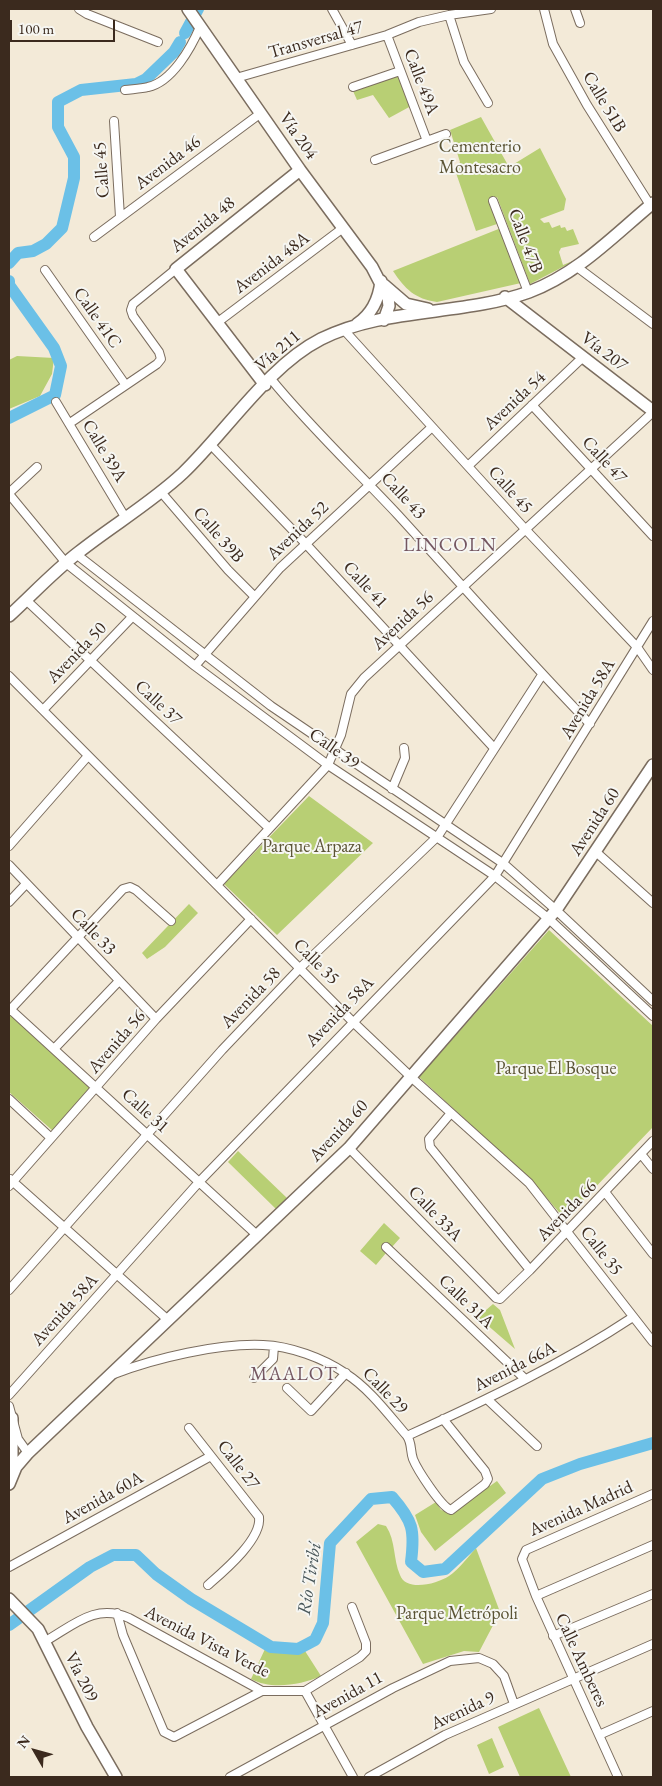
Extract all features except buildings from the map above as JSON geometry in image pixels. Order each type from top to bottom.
[{"type":"main road","name":"Vía 204","points":[[188,9],[380,281],[388,298],[389,306],[384,320]]},
{"type":"main road","name":"Avenida 48","points":[[176,269],[300,170]]},
{"type":"main road","name":"Vía 211","points":[[9,616],[76,554],[161,492],[211,445],[268,382],[299,353],[323,338],[355,326],[491,301],[528,292],[578,267],[596,254],[652,204]]},
{"type":"main road","name":"Calle 43","points":[[176,269],[268,382]]},
{"type":"main road","points":[[380,281],[406,304],[419,308],[442,310]]},
{"type":"main road","points":[[355,326],[372,310],[378,296],[380,281]]},
{"type":"main road","name":"Vía 207","points":[[505,297],[653,412]]},
{"type":"main road","name":"Vía 207","points":[[491,301],[534,319]]},
{"type":"main road","name":"Avenida 60","points":[[10,1481],[19,1464],[28,1453],[349,1148],[553,915],[652,772]]},
{"type":"main road","points":[[10,1481],[14,1448],[12,1418]]},
{"type":"main road","name":"Vía 209","points":[[9,1599],[38,1629],[86,1727],[116,1777]]},
{"type":"street","points":[[79,9],[93,17],[158,42]]},
{"type":"street","points":[[332,9],[352,45]]},
{"type":"street","name":"Transversal 47","points":[[236,78],[386,35],[419,22],[459,11],[491,9]]},
{"type":"street","name":"Calle 51B","points":[[544,9],[553,44],[587,105],[652,204]]},
{"type":"street","points":[[575,9],[580,22]]},
{"type":"street","points":[[449,15],[464,62],[488,103]]},
{"type":"street","points":[[125,90],[149,87],[162,80],[177,66],[196,39],[199,25]]},
{"type":"street","name":"Calle 49A","points":[[386,35],[427,141]]},
{"type":"street","points":[[353,87],[400,71]]},
{"type":"street","name":"Avenida 46","points":[[94,237],[261,113]]},
{"type":"street","name":"Calle 45","points":[[114,121],[120,217]]},
{"type":"street","points":[[375,160],[446,134]]},
{"type":"street","name":"Calle 47B","points":[[493,201],[528,292]]},
{"type":"street","name":"Avenida 48A","points":[[218,322],[343,228]]},
{"type":"street","points":[[578,267],[653,324]]},
{"type":"street","name":"Avenida 48","points":[[125,384],[157,364],[160,359],[159,352],[133,316],[131,310],[133,304],[176,269]]},
{"type":"street","name":"Calle 41C","points":[[45,270],[125,384]]},
{"type":"street","name":"Calle 45","points":[[344,330],[526,530],[637,647],[653,670]]},
{"type":"street","name":"Avenida 54","points":[[468,466],[582,358]]},
{"type":"street","name":"Calle 43","points":[[268,382],[370,485],[542,675],[590,724]]},
{"type":"street","points":[[70,423],[125,384]]},
{"type":"street","name":"Calle 39A","points":[[56,402],[126,517]]},
{"type":"street","name":"Calle 47","points":[[532,405],[653,536]]},
{"type":"street","name":"Avenida 56","points":[[217,885],[328,765],[335,751],[352,694],[364,678],[653,412]]},
{"type":"street","name":"Avenida 52","points":[[195,666],[254,596],[305,543],[432,427]]},
{"type":"street","name":"Calle 41","points":[[211,445],[305,543],[494,748]]},
{"type":"street","points":[[9,494],[37,466]]},
{"type":"street","name":"Calle 39B","points":[[161,492],[228,570],[254,596]]},
{"type":"street","name":"Calle 39","points":[[9,494],[66,563],[132,617],[328,765],[438,836],[553,915],[653,1002]]},
{"type":"street","name":"Calle 39","points":[[76,554],[203,656],[335,751],[504,864],[653,1016]]},
{"type":"street","name":"Calle 37","points":[[26,600],[269,828]]},
{"type":"street","name":"Avenida 50","points":[[43,710],[132,617]]},
{"type":"street","name":"Avenida 58A","points":[[9,1395],[200,1181],[352,1021],[495,876],[653,621]]},
{"type":"street","name":"Avenida 58","points":[[9,1290],[222,1050],[301,967],[438,836],[542,675]]},
{"type":"street","name":"Calle 35","points":[[9,676],[301,967],[352,1021],[529,1183],[653,1342]]},
{"type":"street","points":[[392,789],[405,758],[404,748]]},
{"type":"street","points":[[9,846],[88,756]]},
{"type":"street","points":[[596,852],[653,903]]},
{"type":"street","name":"Calle 33","points":[[9,865],[156,1019]]},
{"type":"street","points":[[9,902],[26,884]]},
{"type":"street","points":[[9,1010],[123,889],[130,887],[136,890],[170,921]]},
{"type":"street","name":"Avenida 56","points":[[10,1182],[97,1088],[156,1019],[251,919]]},
{"type":"street","points":[[54,1050],[119,981]]},
{"type":"street","name":"Calle 31","points":[[9,1010],[200,1181],[258,1236]]},
{"type":"street","points":[[9,1099],[51,1138]]},
{"type":"street","name":"Calle 33A","points":[[451,1113],[429,1139],[435,1156],[530,1270]]},
{"type":"street","name":"Avenida 66","points":[[500,1299],[653,1141]]},
{"type":"street","name":"Calle 33A","points":[[349,1148],[496,1298],[500,1299]]},
{"type":"street","points":[[642,1154],[653,1169]]},
{"type":"street","points":[[10,1182],[168,1320]]},
{"type":"street","points":[[605,1192],[653,1254]]},
{"type":"street","name":"Calle 31A","points":[[386,1247],[524,1378]]},
{"type":"street","name":"Avenida 66A","points":[[406,1436],[487,1399],[598,1340],[633,1317]]},
{"type":"street","name":"Calle 29","points":[[108,1376],[147,1363],[183,1355],[242,1346],[274,1346],[332,1365],[346,1373],[368,1392],[411,1442],[414,1461],[421,1473],[443,1504],[451,1510],[479,1489],[488,1478],[443,1419]]},
{"type":"street","points":[[254,1378],[273,1359],[274,1346]]},
{"type":"street","points":[[287,1388],[311,1411],[346,1373]]},
{"type":"street","points":[[487,1399],[537,1446]]},
{"type":"street","points":[[9,1406],[18,1439],[28,1453]]},
{"type":"street","name":"Calle 27","points":[[189,1428],[259,1517],[260,1523],[248,1545],[208,1585]]},
{"type":"street","name":"Avenida 60A","points":[[9,1567],[211,1456]]},
{"type":"street","name":"Avenida Madrid","points":[[523,1554],[526,1550],[653,1494]]},
{"type":"street","points":[[536,1596],[653,1545]]},
{"type":"street","name":"Calle Amberes","points":[[523,1554],[522,1559],[553,1636],[618,1777]]},
{"type":"street","points":[[553,1636],[653,1594]]},
{"type":"street","points":[[352,1607],[366,1643],[366,1651],[360,1658],[306,1691],[353,1777]]},
{"type":"street","name":"Avenida Vista Verde","points":[[44,1642],[93,1615],[101,1612],[117,1613],[262,1691],[306,1691]]},
{"type":"street","points":[[117,1613],[123,1635],[164,1732],[168,1736],[174,1737],[262,1691]]},
{"type":"street","name":"Avenida 9","points":[[369,1777],[437,1739],[653,1644]]},
{"type":"street","name":"Avenida 11","points":[[230,1777],[393,1688],[450,1660],[470,1658],[486,1660],[500,1669],[514,1704]]},
{"type":"street","points":[[598,1735],[653,1711]]},
{"type":"green space","points":[[399,75],[411,106],[389,118],[373,95],[357,100],[353,91]]},
{"type":"green space","name":"Cementerio Montesacro","points":[[481,117],[509,167],[540,148],[566,199],[564,210],[540,219],[544,223],[549,222],[552,228],[560,225],[561,228],[565,227],[567,231],[573,229],[579,244],[561,248],[559,252],[563,265],[580,258],[530,284],[497,197],[489,200],[497,224],[476,231],[455,170],[460,162],[450,130]]},
{"type":"green space","points":[[501,228],[521,283],[437,302],[429,301],[411,292],[393,271]]},
{"type":"green space","points":[[17,356],[54,358],[52,374],[40,396],[9,409],[9,360]]},
{"type":"green space","name":"Parque Arpaza","points":[[309,796],[373,843],[277,935],[224,884]]},
{"type":"green space","points":[[189,904],[198,913],[165,947],[147,959],[142,953]]},
{"type":"green space","name":"Parque El Bosque","points":[[549,930],[653,1026],[653,1127],[565,1219],[531,1180],[419,1077]]},
{"type":"green space","points":[[10,1015],[91,1089],[53,1131],[9,1092]]},
{"type":"green space","points":[[238,1151],[287,1198],[276,1209],[228,1162]]},
{"type":"green space","points":[[384,1223],[400,1238],[392,1247],[387,1243],[382,1249],[386,1253],[376,1265],[360,1251]]},
{"type":"green space","points":[[493,1304],[500,1310],[515,1349],[478,1317]]},
{"type":"green space","points":[[497,1481],[506,1493],[435,1551],[421,1532],[415,1515],[436,1502],[441,1510],[448,1512],[489,1483],[490,1486]]},
{"type":"green space","name":"Parque Metrópoli","points":[[378,1524],[386,1526],[389,1532],[396,1563],[403,1580],[415,1585],[430,1584],[449,1576],[476,1548],[500,1612],[479,1652],[464,1651],[423,1664],[356,1542]]},
{"type":"green space","points":[[265,1649],[285,1653],[301,1653],[305,1651],[321,1676],[304,1682],[286,1685],[268,1684],[251,1679]]},
{"type":"green space","points":[[539,1708],[571,1777],[520,1777],[498,1727]]},
{"type":"green space","points":[[492,1738],[504,1767],[489,1774],[477,1745]]},
{"type":"waterway","points":[[185,33],[198,9]]},
{"type":"waterway","points":[[9,263],[18,253],[33,251],[46,244],[62,228],[74,178],[74,157],[58,127],[58,102],[81,90],[136,84],[146,79],[174,52],[180,42]]},
{"type":"waterway","points":[[9,281],[9,285],[54,348],[61,366],[55,395],[9,418]]},
{"type":"waterway","name":"Río Tiribí","points":[[9,1625],[90,1567],[113,1555],[136,1555],[156,1574],[191,1599],[271,1647],[298,1649],[315,1640],[323,1623],[330,1543],[371,1499],[392,1497],[404,1513],[411,1526],[413,1542],[411,1562],[423,1572],[445,1569],[542,1479],[580,1464],[653,1443]]},
{"type":"district","name":"LINCOLN","points":[[450,546]]},
{"type":"district","name":"MAALOT","points":[[294,1375]]}]
